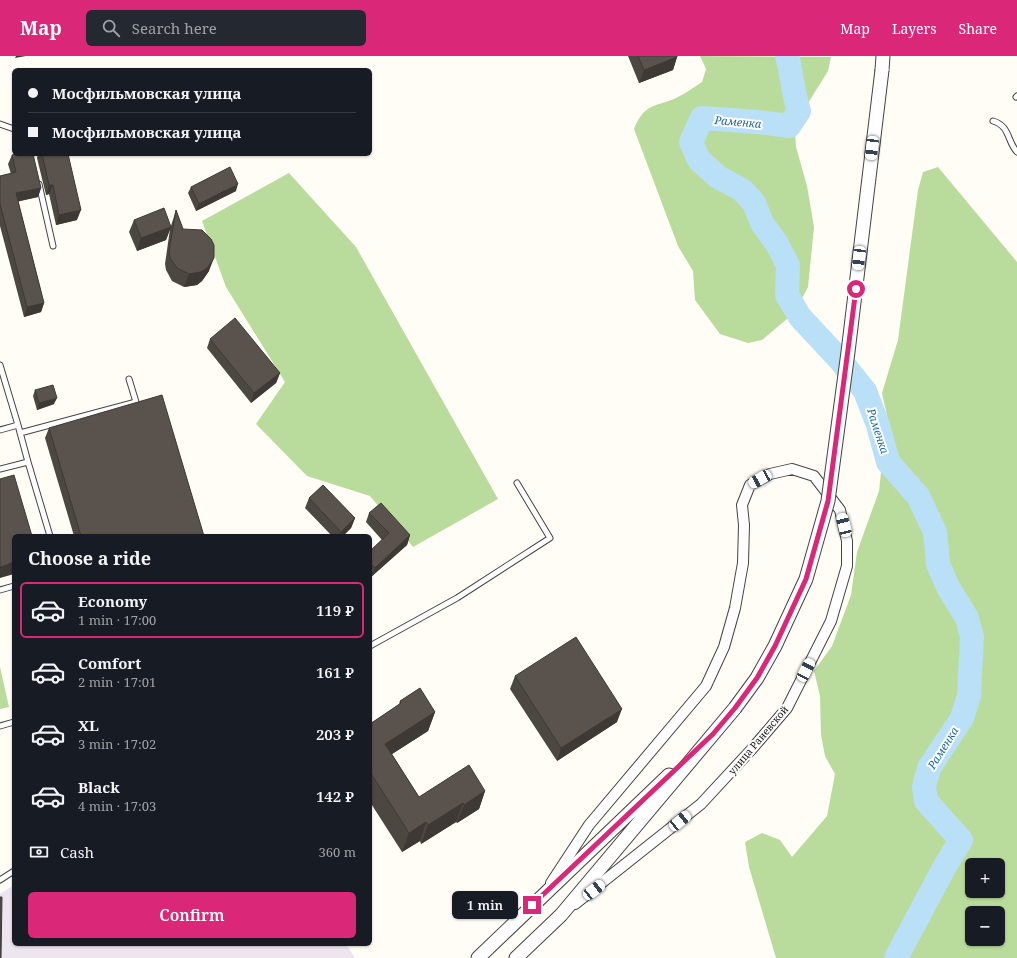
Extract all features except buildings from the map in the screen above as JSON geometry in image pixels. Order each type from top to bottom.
[{"type":"street","points":[[516,958],[561,915],[735,708],[757,678],[775,646],[806,579],[828,501],[849,344],[883,56]]},
{"type":"street","name":"улица Раневской","points":[[543,895],[589,826],[706,686],[724,648],[735,608],[743,563],[744,525],[742,505],[750,485],[770,474],[792,469],[814,476],[840,510],[847,541],[848,566],[831,621],[787,708],[751,750],[701,804],[561,915]]},
{"type":"street","points":[[478,958],[713,734]]},
{"type":"lane","points":[[992,121],[1000,123],[1007,130],[1012,147],[1017,152]]},
{"type":"lane","points":[[0,124],[12,128]]},
{"type":"lane","points":[[37,177],[54,246]]},
{"type":"lane","points":[[0,364],[49,534]]},
{"type":"lane","points":[[20,433],[136,402],[129,379]]},
{"type":"lane","points":[[0,430],[18,425]]},
{"type":"lane","points":[[0,469],[28,462]]},
{"type":"lane","points":[[372,645],[457,598],[550,538],[517,483]]},
{"type":"lane","points":[[0,590],[12,587]]},
{"type":"lane","points":[[0,726],[12,723]]},
{"type":"lane","points":[[0,880],[12,873]]},
{"type":"shaded area","points":[[12,886],[12,946],[347,946],[355,958],[0,958],[0,894]]},
{"type":"green space","points":[[700,56],[831,57],[828,71],[798,119],[795,133],[796,147],[807,186],[814,227],[808,287],[794,313],[762,340],[748,343],[720,334],[695,300],[693,271],[678,246],[634,129],[642,114],[647,110],[678,97],[702,82],[706,69]]},
{"type":"green space","points":[[938,167],[1017,262],[1017,958],[776,958],[749,867],[745,842],[762,833],[780,840],[792,857],[827,816],[835,774],[825,756],[821,735],[820,696],[814,671],[832,646],[851,595],[857,552],[879,491],[887,416],[882,393],[898,340],[918,190],[923,172]]},
{"type":"green space","points":[[289,173],[356,247],[498,499],[413,547],[370,496],[307,476],[256,424],[285,382],[226,287],[202,221]]},
{"type":"green space","points":[[0,667],[9,707],[0,709]]},
{"type":"waterway","name":"Раменка","points":[[787,56],[799,111],[789,126],[702,118],[691,142],[699,160],[718,177],[742,190],[754,203],[762,223],[777,244],[788,265],[787,295],[800,317],[840,360],[865,391],[878,425],[888,462],[918,496],[935,532],[938,564],[948,587],[967,618],[972,637],[969,696],[962,718],[929,768],[924,787],[926,801],[961,840],[945,866],[896,958]]},
{"type":"route","points":[[532,905],[713,734],[735,708],[757,678],[775,646],[806,579],[828,501],[856,289]]}]
